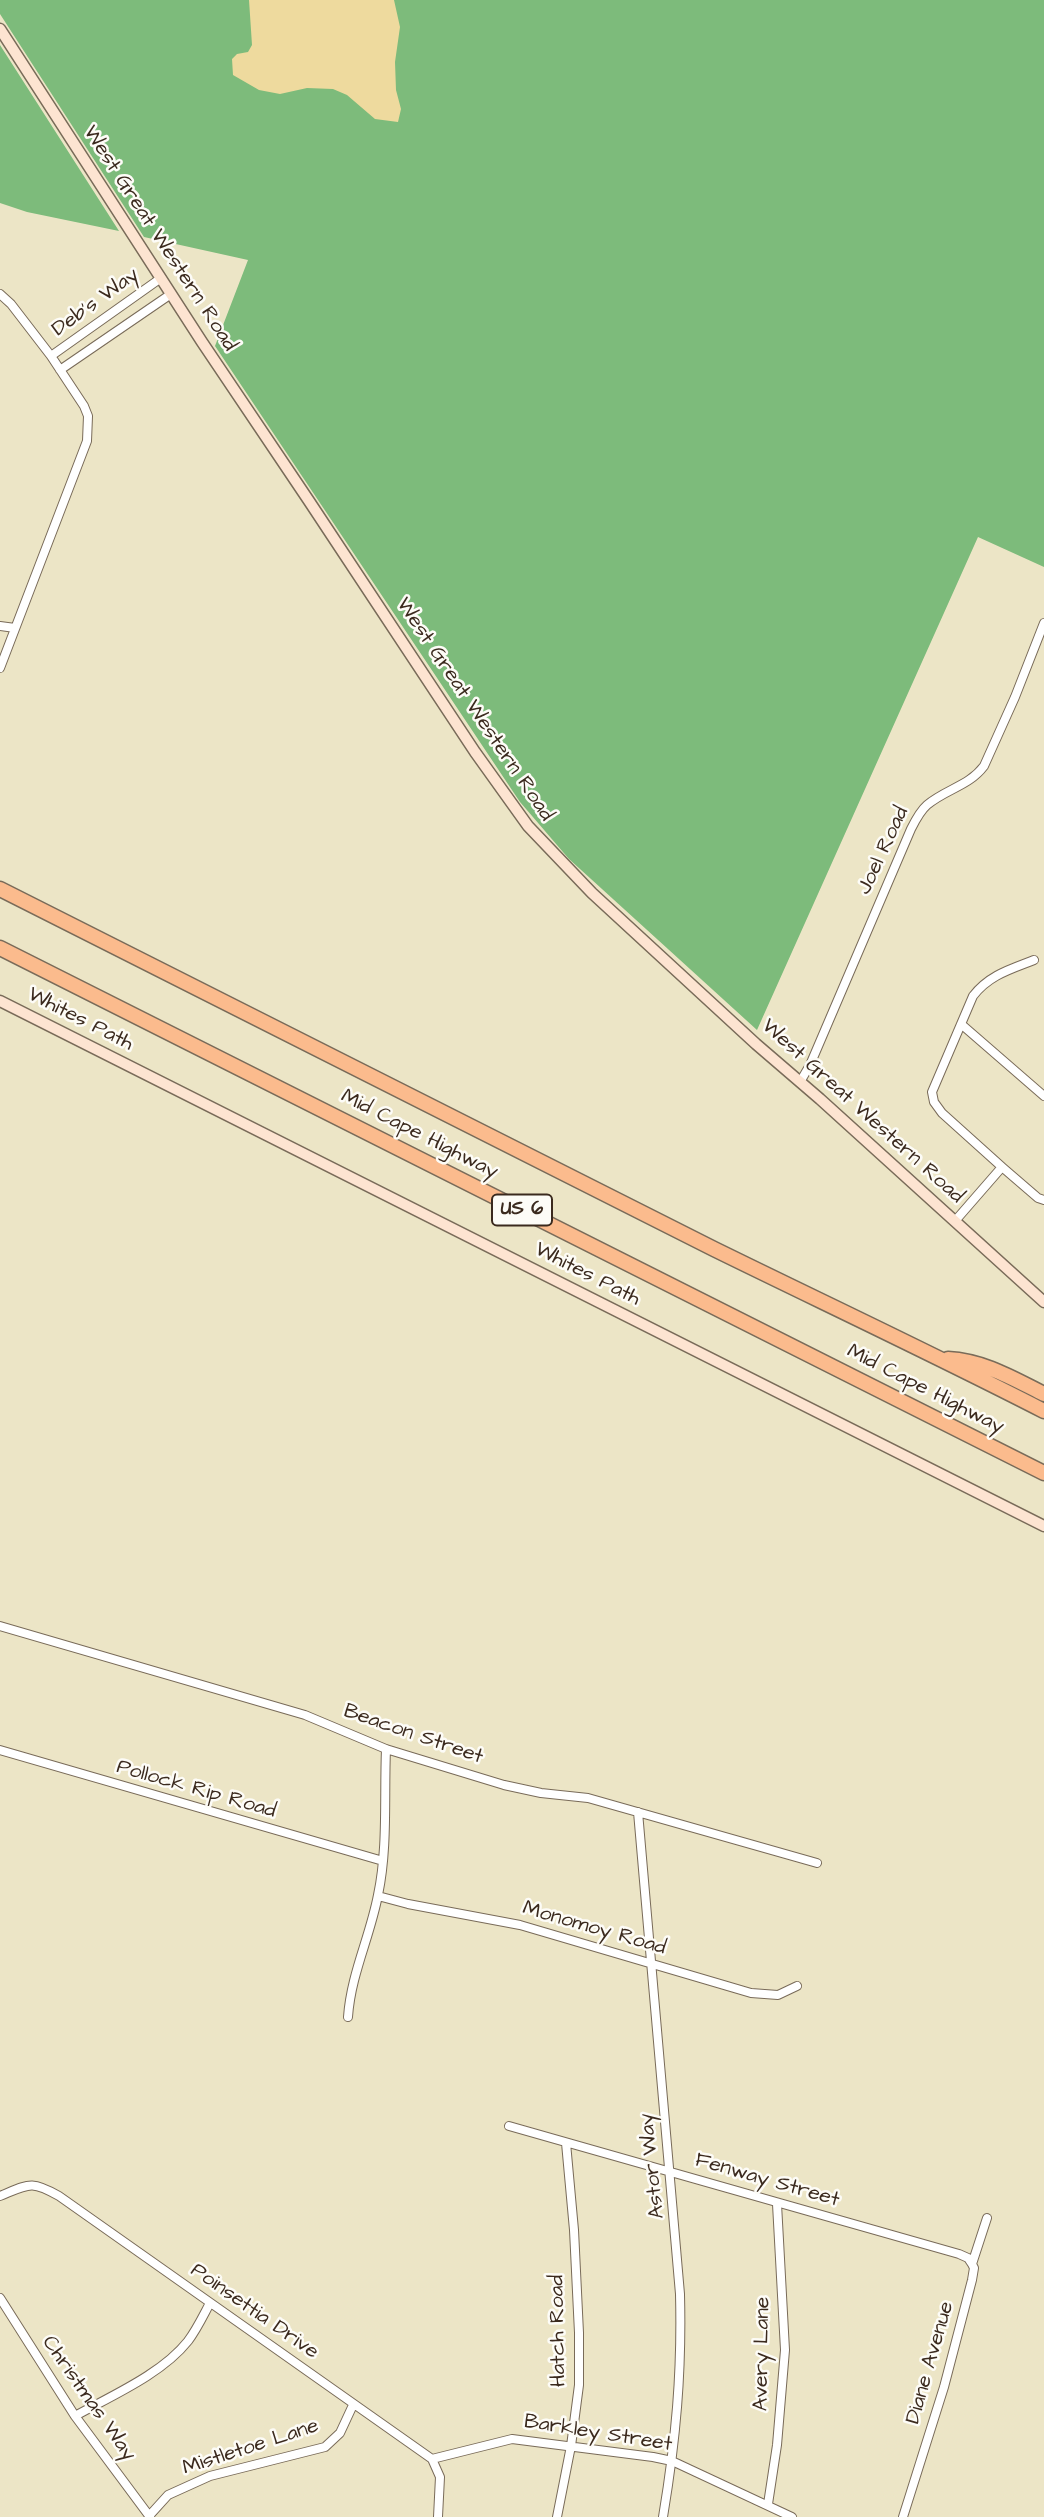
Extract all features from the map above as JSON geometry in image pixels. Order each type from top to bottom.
[{"type":"highway","name":"Mid Cape Highway","points":[[0,889],[1044,1411]]},
{"type":"highway","name":"Mid Cape Highway","points":[[0,948],[1044,1473]]},
{"type":"highway","points":[[940,1358],[987,1366],[1044,1394]]},
{"type":"street","name":"West Great Western Road","points":[[0,30],[171,294],[520,817],[583,885],[1044,1302]]},
{"type":"street","name":"Deb's Way","points":[[51,356],[161,278]]},
{"type":"street","points":[[0,294],[11,303],[51,356],[84,406],[88,416],[89,433],[0,668]]},
{"type":"street","name":"Deb's Way","points":[[60,370],[171,294]]},
{"type":"street","name":"Joel Road","points":[[800,1082],[911,829],[926,806],[971,780],[984,766],[1018,690],[1044,622]]},
{"type":"street","points":[[0,626],[15,628]]},
{"type":"street","points":[[1034,960],[992,977],[981,986],[961,1024],[934,1086],[932,1097],[942,1113],[1038,1198],[1044,1200]]},
{"type":"street","name":"Whites Path","points":[[0,1001],[1044,1526]]},
{"type":"street","points":[[961,1024],[1044,1096]]},
{"type":"street","points":[[955,1221],[1002,1167]]},
{"type":"street","name":"Beacon Street","points":[[0,1626],[294,1712],[386,1749],[504,1785],[588,1798],[817,1863]]},
{"type":"street","points":[[348,2017],[352,1986],[378,1896],[383,1861],[386,1749]]},
{"type":"street","name":"Pollock Rip Road","points":[[0,1750],[383,1861]]},
{"type":"street","name":"Astor Way","points":[[638,1812],[678,2244],[681,2383],[663,2517]]},
{"type":"street","name":"Monomoy Road","points":[[378,1896],[520,1925],[751,1993],[778,1995],[797,1986]]},
{"type":"street","name":"Fenway Street","points":[[509,2126],[959,2254],[968,2258],[972,2264]]},
{"type":"street","name":"Hatch Road","points":[[556,2517],[571,2445],[579,2385],[574,2230],[566,2143]]},
{"type":"street","name":"Poinsettia Drive","points":[[0,2196],[27,2185],[39,2185],[114,2234],[432,2459]]},
{"type":"street","name":"Avery Lane","points":[[768,2504],[777,2445],[785,2350],[777,2204]]},
{"type":"street","name":"Diane Avenue","points":[[903,2517],[944,2387],[972,2280],[972,2264],[988,2218]]},
{"type":"street","name":"Christmas Way","points":[[0,2298],[75,2417],[150,2516]]},
{"type":"street","points":[[75,2417],[174,2356],[187,2341],[210,2303]]},
{"type":"street","name":"Mistletoe Lane","points":[[150,2516],[167,2495],[210,2476],[325,2447],[340,2433],[353,2405]]},
{"type":"street","name":"Barkley Street","points":[[432,2459],[512,2439],[672,2461],[792,2517]]},
{"type":"street","points":[[432,2459],[440,2477],[438,2517]]},
{"type":"green space","points":[[0,0],[1044,0],[1044,567],[978,537],[757,1030],[569,859],[520,802],[215,346],[248,260],[144,237],[0,14]]},
{"type":"green space","points":[[0,45],[119,231],[27,212],[0,203]]},
{"type":"sand","points":[[249,0],[394,0],[400,27],[395,62],[396,90],[401,109],[398,122],[375,119],[347,95],[333,89],[307,88],[280,94],[259,90],[233,75],[232,59],[237,54],[248,52],[252,45]]}]
